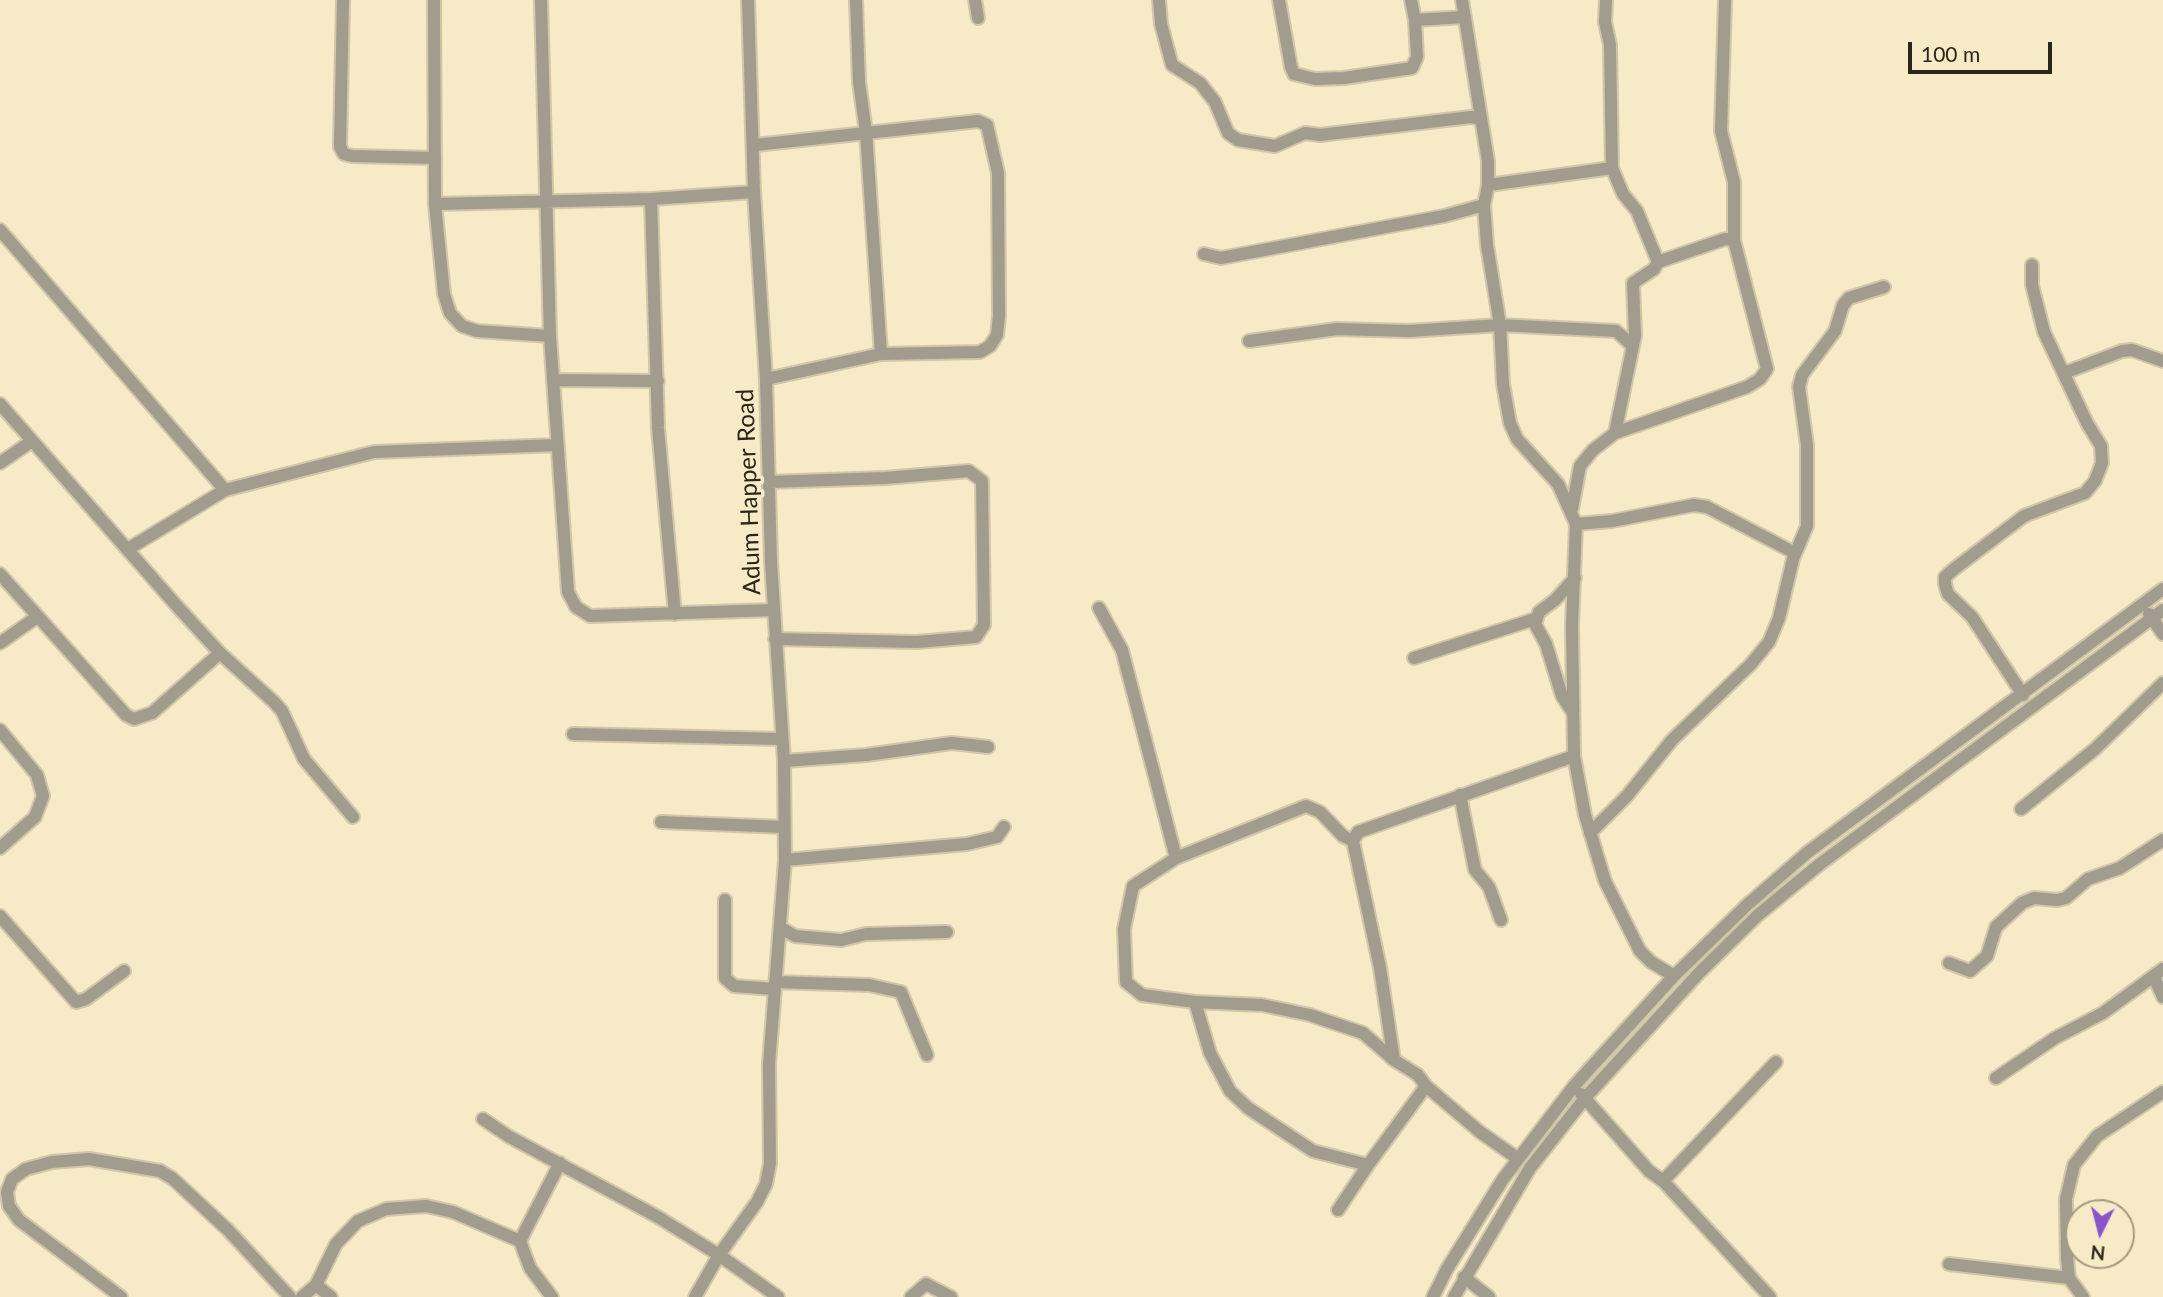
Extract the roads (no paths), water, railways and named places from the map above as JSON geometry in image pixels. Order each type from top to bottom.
[{"type":"street","points":[[342,0],[340,147],[344,154],[435,158]]},
{"type":"street","points":[[434,0],[435,204],[444,293],[450,313],[462,326],[477,331],[550,336]]},
{"type":"street","points":[[541,0],[550,336],[568,592],[576,607],[590,616],[599,617],[774,610]]},
{"type":"street","name":"Adum Happer Road","points":[[695,1297],[719,1255],[757,1202],[768,1173],[769,1065],[785,860],[784,761],[775,639],[766,379],[754,192],[755,145],[748,0]]},
{"type":"street","points":[[856,0],[859,82],[866,132],[881,354]]},
{"type":"street","points":[[975,0],[978,18]]},
{"type":"street","points":[[1159,0],[1161,24],[1172,65],[1200,83],[1215,102],[1228,133],[1238,140],[1275,146],[1305,133],[1320,135],[1471,117],[1481,119]]},
{"type":"street","points":[[1279,0],[1294,74],[1315,79],[1343,78],[1412,68],[1417,57],[1411,0]]},
{"type":"street","points":[[1462,0],[1488,161],[1489,185],[1484,205],[1489,266],[1500,325],[1503,384],[1510,423],[1517,439],[1558,484],[1576,524],[1574,756],[1590,833],[1605,881],[1640,951],[1651,962],[1674,976]]},
{"type":"street","points":[[1605,0],[1605,22],[1611,45],[1612,168],[1623,194],[1637,211],[1658,262]]},
{"type":"street","points":[[1572,510],[1580,466],[1593,450],[1615,433],[1747,387],[1767,369],[1734,240],[1734,182],[1721,131],[1725,0]]},
{"type":"street","points":[[1415,20],[1465,17]]},
{"type":"street","points":[[755,145],[978,121],[987,125],[998,173],[1000,273],[997,335],[980,352],[881,354],[766,379]]},
{"type":"street","points":[[1489,185],[1612,168]]},
{"type":"street","points":[[435,204],[651,199],[754,192]]},
{"type":"street","points":[[651,199],[660,457],[675,614]]},
{"type":"street","points":[[1204,254],[1221,258],[1444,216],[1484,205]]},
{"type":"street","points":[[0,230],[225,489]]},
{"type":"street","points":[[1615,433],[1633,346],[1633,283],[1654,269],[1658,262],[1725,239],[1734,240]]},
{"type":"street","points":[[2022,695],[1972,617],[1948,594],[1945,577],[1987,541],[2024,516],[2085,494],[2095,481],[2104,454],[2043,332],[2032,285],[2032,265]]},
{"type":"street","points":[[1590,833],[1627,796],[1672,740],[1751,664],[1769,642],[1779,618],[1795,553],[1808,518],[1805,504],[1807,445],[1799,387],[1802,375],[1835,331],[1843,304],[1849,298],[1884,287]]},
{"type":"street","points":[[1249,341],[1337,329],[1409,331],[1500,325],[1616,331],[1633,346]]},
{"type":"street","points":[[2064,373],[2122,351],[2132,351],[2163,360]]},
{"type":"street","points":[[553,380],[658,381]]},
{"type":"street","points":[[0,404],[220,653],[282,711],[304,759],[353,817]]},
{"type":"street","points":[[0,463],[32,441]]},
{"type":"street","points":[[128,549],[225,489],[374,452],[557,445]]},
{"type":"street","points":[[769,482],[885,478],[969,471],[982,481],[984,625],[976,637],[917,642],[775,639]]},
{"type":"street","points":[[1576,524],[1612,521],[1694,505],[1707,506],[1795,553]]},
{"type":"street","points":[[0,574],[126,715],[134,719],[143,719],[152,713],[220,653]]},
{"type":"street","points":[[1414,658],[1535,619],[1574,578]]},
{"type":"street","points":[[1433,1297],[1467,1235],[1517,1158],[1574,1086],[1674,976],[1747,905],[1808,852],[2163,589]]},
{"type":"street","points":[[2142,605],[2163,634]]},
{"type":"street","points":[[1099,608],[1122,650],[1176,858]]},
{"type":"street","points":[[1454,1297],[1516,1189],[1585,1098],[1699,972],[1819,864],[2163,611]]},
{"type":"street","points":[[0,643],[37,617]]},
{"type":"street","points":[[1535,619],[1562,696],[1573,713]]},
{"type":"street","points":[[2021,809],[2095,749],[2163,683]]},
{"type":"street","points":[[0,730],[37,775],[43,796],[35,817],[0,848]]},
{"type":"street","points":[[573,734],[781,738]]},
{"type":"street","points":[[784,761],[866,755],[952,743],[988,747]]},
{"type":"street","points":[[1353,841],[1364,828],[1574,756]]},
{"type":"street","points":[[1460,796],[1475,870],[1489,887],[1501,920]]},
{"type":"street","points":[[1353,841],[1343,836],[1320,812],[1306,806],[1176,858],[1133,886],[1124,929],[1126,982],[1142,995],[1195,1002],[1262,1005],[1310,1015],[1363,1033],[1394,1060],[1418,1075],[1426,1086],[1480,1132],[1517,1158]]},
{"type":"street","points":[[661,822],[784,827]]},
{"type":"street","points":[[785,860],[967,844],[997,837],[1004,827]]},
{"type":"street","points":[[1949,963],[1970,971],[1987,956],[1996,927],[2022,903],[2034,898],[2057,901],[2066,898],[2088,879],[2120,868],[2163,840]]},
{"type":"street","points":[[1353,841],[1380,968],[1394,1060]]},
{"type":"street","points":[[725,900],[725,978],[734,986],[869,985],[901,992],[927,1055]]},
{"type":"street","points":[[0,916],[76,1002],[86,999],[124,971]]},
{"type":"street","points":[[781,928],[795,936],[841,940],[866,934],[947,932]]},
{"type":"street","points":[[1996,1078],[2055,1038],[2103,1013],[2159,973],[2163,997]]},
{"type":"street","points":[[1195,1002],[1210,1054],[1230,1091],[1248,1108],[1313,1151],[1368,1165]]},
{"type":"street","points":[[1663,1181],[1776,1062]]},
{"type":"street","points":[[1338,1210],[1426,1086]]},
{"type":"street","points":[[1574,1086],[1649,1171],[1663,1181],[1770,1297]]},
{"type":"street","points":[[2083,1297],[2069,1278],[2066,1199],[2074,1165],[2097,1136],[2163,1092]]},
{"type":"street","points":[[483,1119],[508,1136],[719,1255],[778,1297]]},
{"type":"street","points":[[121,1297],[19,1220],[9,1206],[7,1192],[12,1179],[26,1169],[52,1162],[89,1159],[160,1171],[173,1178],[228,1230],[290,1297]]},
{"type":"street","points":[[520,1241],[560,1163]]},
{"type":"street","points":[[302,1297],[316,1285],[336,1244],[358,1221],[386,1209],[426,1206],[453,1212],[520,1241],[530,1268],[552,1297]]},
{"type":"street","points":[[1950,1264],[2069,1278]]},
{"type":"street","points":[[1464,1277],[1489,1297]]},
{"type":"street","points":[[911,1297],[926,1284],[951,1297]]},
{"type":"street","points":[[316,1285],[331,1297]]}]
